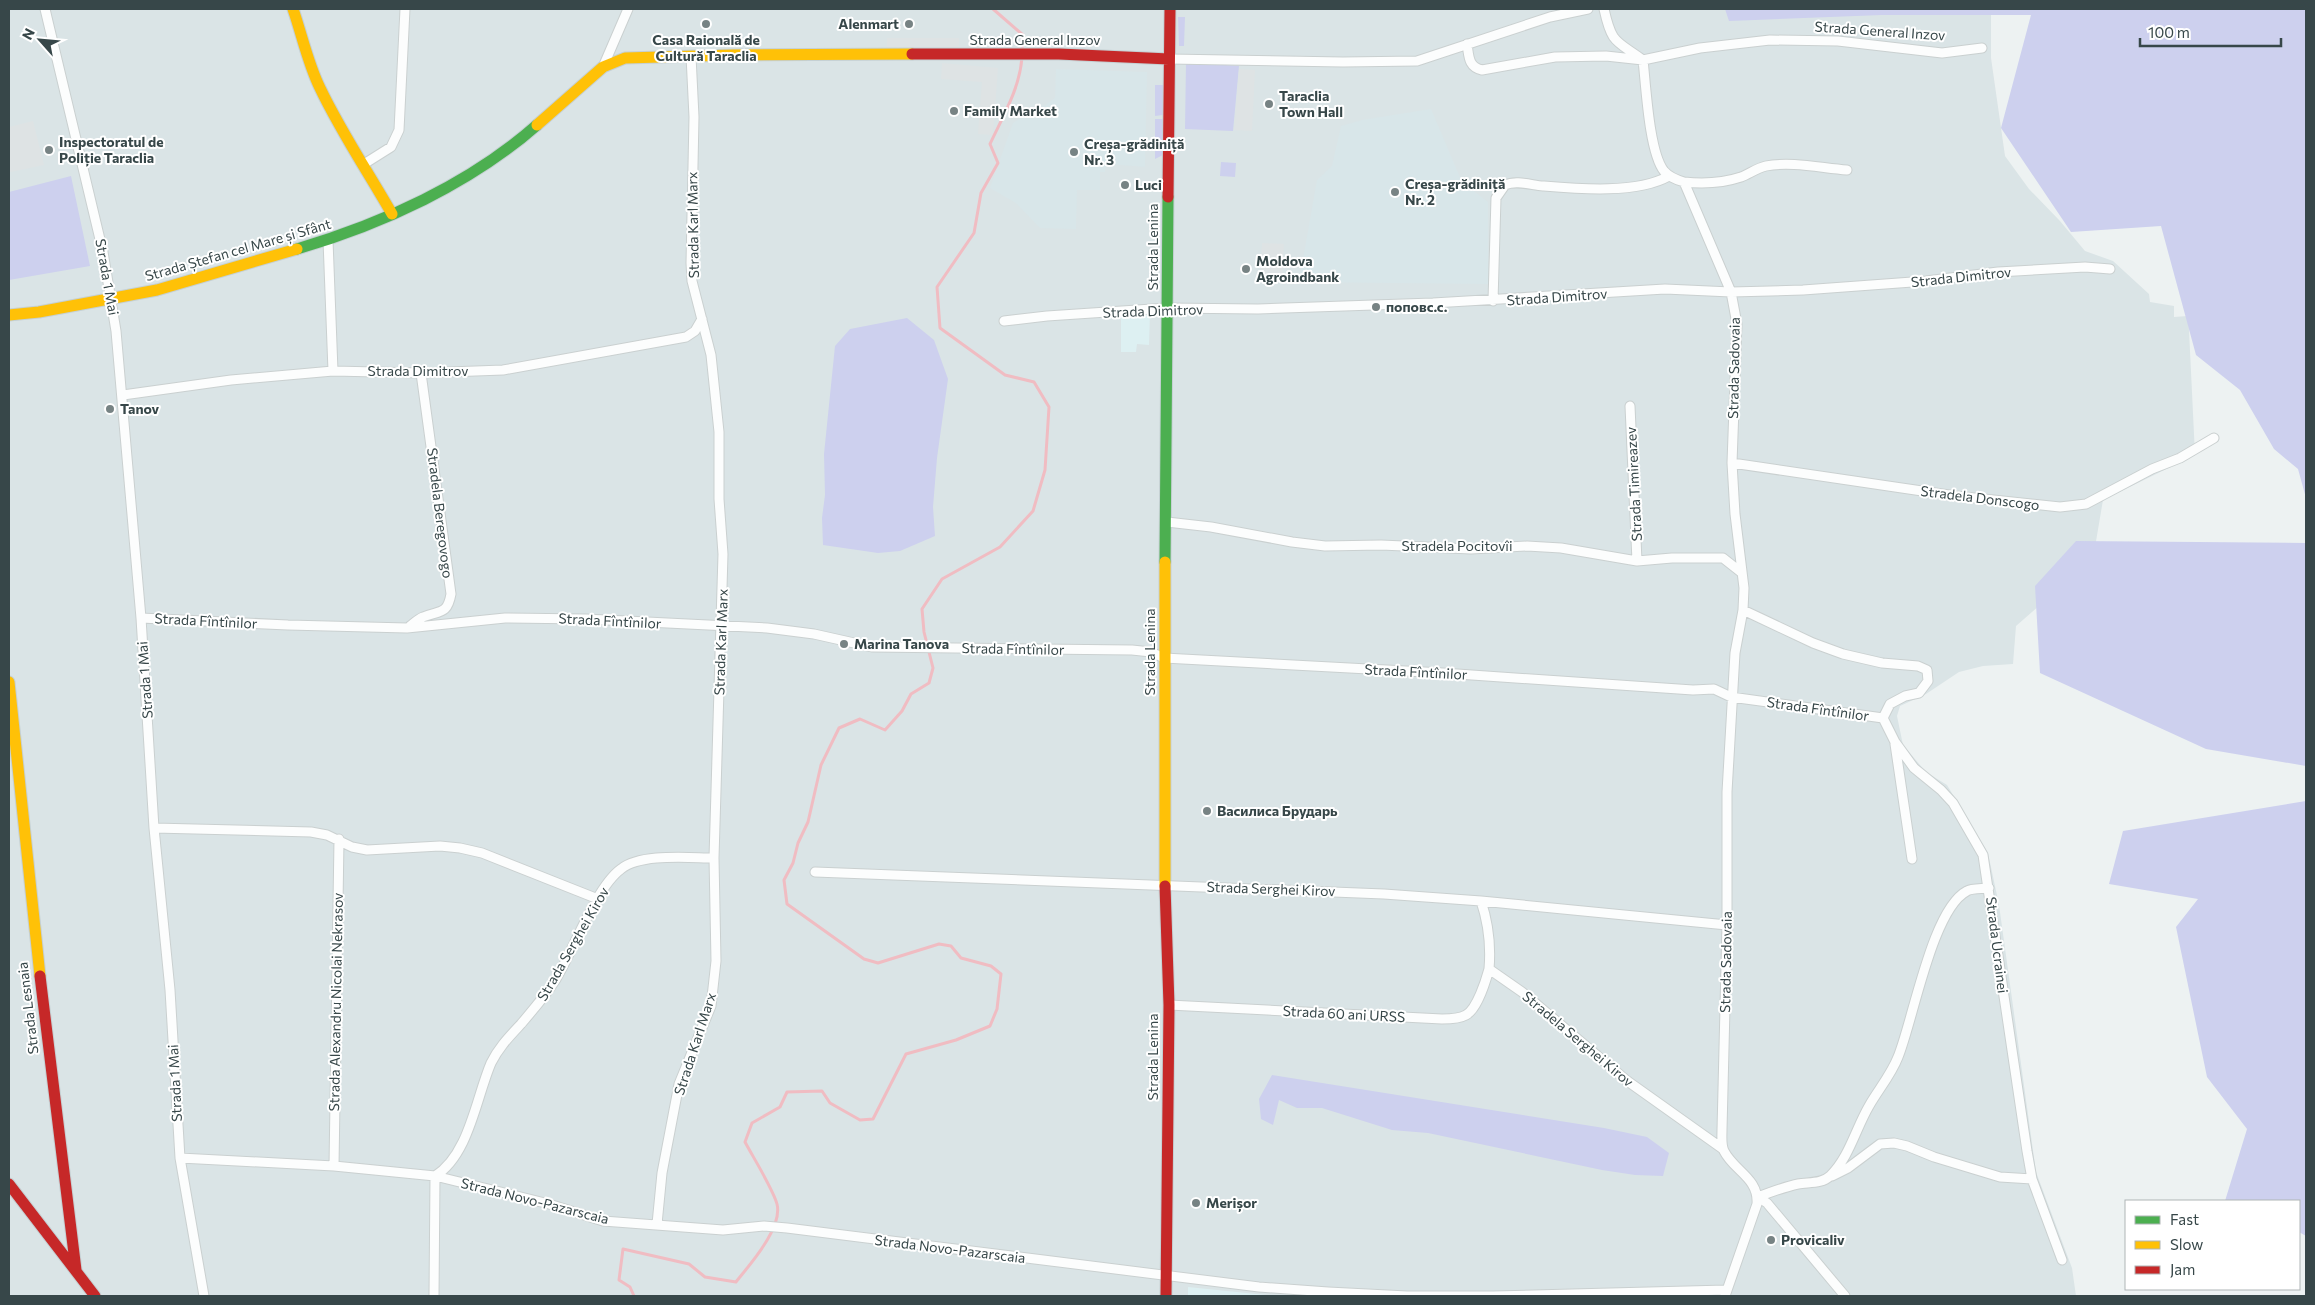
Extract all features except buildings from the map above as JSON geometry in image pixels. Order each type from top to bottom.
[{"type":"street","name":"Strada 1 Mai","points":[[45,9],[104,252],[112,300],[123,394],[154,828],[170,990],[180,1158],[204,1296]]},
{"type":"street","points":[[293,9],[319,86],[337,122],[364,164],[392,214]]},
{"type":"street","points":[[364,164],[391,147],[399,130],[405,9]]},
{"type":"street","name":"Strada Ștefan cel Mare și Sfânt","points":[[9,315],[112,300],[176,285],[328,240],[392,214],[436,193],[479,168],[520,140],[603,67],[628,9]]},
{"type":"street","name":"Strada Lenina","points":[[1166,1296],[1168,1005],[1165,885],[1164,658],[1167,522],[1170,9]]},
{"type":"street","name":"Strada General Inzov","points":[[603,67],[625,58],[691,56],[1058,54],[1404,62],[1428,58],[1550,17],[1588,9]]},
{"type":"street","points":[[1604,9],[1609,30],[1616,43],[1643,60],[1654,145],[1660,164],[1669,176],[1684,182],[1708,183],[1741,177],[1765,166],[1797,166],[1846,170]]},
{"type":"street","name":"Strada General Inzov","points":[[1467,44],[1470,64],[1482,70],[1555,57],[1606,56],[1643,60],[1700,48],[1770,40],[1838,41],[1897,50],[1942,53],[1982,48]]},
{"type":"street","name":"Strada Karl Marx","points":[[657,1224],[662,1173],[679,1084],[704,1026],[714,993],[716,961],[714,858],[723,554],[719,499],[719,432],[711,355],[692,281],[694,117],[691,56]]},
{"type":"street","points":[[1493,301],[1496,198],[1501,187],[1509,183],[1600,188],[1642,186],[1669,176]]},
{"type":"street","name":"Strada Sadovaia","points":[[1684,182],[1731,292],[1737,324],[1732,463],[1735,514],[1742,573],[1743,610],[1735,653],[1727,792],[1723,1149]]},
{"type":"street","points":[[328,240],[333,371]]},
{"type":"street","name":"Strada Dimitrov","points":[[1004,321],[1047,316],[1168,308],[1258,308],[1493,301],[1665,289],[1731,292],[1803,290],[1926,281],[1998,272],[2085,267],[2110,269]]},
{"type":"street","name":"Strada Dimitrov","points":[[123,394],[231,380],[333,371],[421,373],[504,370],[686,337],[694,331],[702,320]]},
{"type":"street","name":"Stradela Beregovogo","points":[[407,628],[423,617],[445,610],[449,605],[450,594],[421,373]]},
{"type":"street","name":"Strada Timireazev","points":[[1630,406],[1637,561]]},
{"type":"street","name":"Stradela Donscogo","points":[[1732,463],[1956,496],[2060,508],[2086,504],[2152,469],[2180,458],[2214,438]]},
{"type":"street","name":"Stradela Pocitovîi","points":[[1167,522],[1211,527],[1325,546],[1380,545],[1471,549],[1527,546],[1562,548],[1637,561],[1672,558],[1723,558],[1742,573]]},
{"type":"street","points":[[1743,610],[1813,643],[1843,654],[1882,663],[1918,666],[1927,670],[1928,682],[1920,693],[1905,696],[1890,704],[1883,718]]},
{"type":"street","name":"Strada Fîntînilor","points":[[140,618],[407,628],[505,618],[586,620],[722,628],[767,628],[814,634],[872,647],[1132,650],[1150,652],[1164,658],[1443,673],[1693,690],[1714,689],[1732,697],[1883,718]]},
{"type":"street","name":"Strada Lesnaia","points":[[9,682],[29,889],[76,1270]]},
{"type":"street","name":"Strada Ucrainei","points":[[1883,718],[1895,742],[1914,768],[1941,790],[1953,803],[1983,856],[1989,888],[2009,1044],[2032,1179],[2062,1260]]},
{"type":"street","name":"Strada Ucrainei","points":[[1895,742],[1912,859]]},
{"type":"street","points":[[154,828],[311,832],[339,839],[352,847],[367,850],[440,846],[460,848],[482,853],[598,899]]},
{"type":"street","name":"Strada Alexandru Nicolai Nekrasov","points":[[334,1166],[339,839]]},
{"type":"street","name":"Strada Serghei Kirov","points":[[435,1176],[444,1170],[461,1144],[499,1047],[539,1002],[556,979],[610,879],[621,868],[635,861],[714,858]]},
{"type":"street","name":"Strada Serghei Kirov","points":[[815,872],[1314,891],[1481,901],[1727,925]]},
{"type":"street","points":[[1829,1177],[1843,1160],[1868,1106],[1898,1059],[1909,1029],[1917,988],[1943,921],[1954,902],[1967,890],[1989,888]]},
{"type":"street","points":[[1481,901],[1485,914],[1490,955],[1489,968]]},
{"type":"street","name":"Strada 60 ani URSS","points":[[1168,1005],[1442,1019],[1455,1018],[1467,1015],[1474,1006],[1489,968]]},
{"type":"street","name":"Stradela Serghei Kirov","points":[[1489,968],[1522,992],[1626,1080],[1723,1149]]},
{"type":"street","points":[[1758,1196],[1798,1184],[1818,1182],[1848,1168],[1880,1144],[1907,1146],[1962,1166],[2000,1176],[2032,1179]]},
{"type":"street","points":[[1723,1149],[1729,1159],[1752,1182],[1757,1189],[1758,1196],[1757,1204],[1725,1293]]},
{"type":"street","name":"Strada Novo-Pazarscaia","points":[[180,1158],[334,1166],[435,1176],[549,1204],[603,1220],[723,1230],[764,1226],[787,1228],[1260,1287],[1406,1296],[1725,1293]]},
{"type":"street","points":[[434,1296],[435,1176]]},
{"type":"street","points":[[9,1184],[95,1296]]},
{"type":"street","points":[[1758,1196],[1767,1203],[1845,1296]]},
{"type":"shaded area","points":[[9,9],[1991,9],[1991,58],[2005,156],[2029,189],[2060,221],[2085,251],[2113,261],[2149,294],[2150,302],[2174,306],[2174,317],[2188,316],[2189,330],[2195,455],[2103,500],[2093,559],[2016,626],[2013,664],[1983,666],[1959,672],[1926,694],[1900,706],[1897,716],[1903,745],[1926,772],[1947,785],[1988,853],[1999,905],[2036,1172],[2072,1268],[2076,1296],[9,1296]]},
{"type":"shaded area","points":[[1725,9],[2306,9],[2306,498],[2298,469],[2274,449],[2240,390],[2196,355],[2161,226],[2071,232],[2001,128],[2031,15],[1882,15],[1729,21]]},
{"type":"shaded area","points":[[1178,17],[1185,17],[1184,46],[1179,46]]},
{"type":"shaded area","points":[[887,38],[959,38],[959,47],[887,47]]},
{"type":"shaded area","points":[[1186,62],[1239,66],[1233,131],[1185,129]]},
{"type":"shaded area","points":[[942,63],[998,68],[993,135],[978,134],[982,82],[941,79]]},
{"type":"shaded area","name":"Creșa-grădiniță Nr. 3","points":[[1056,69],[1147,72],[1145,167],[1106,164],[1105,172],[1100,172],[1100,190],[1077,190],[1076,229],[1040,228],[1016,203],[990,188],[1013,123],[1021,118],[1030,116],[1055,98]]},
{"type":"shaded area","points":[[1239,69],[1255,70],[1252,131],[1234,130]]},
{"type":"shaded area","points":[[1155,85],[1163,85],[1163,115],[1155,116]]},
{"type":"shaded area","name":"Creșa-grădiniță Nr. 2","points":[[1431,109],[1462,182],[1488,202],[1488,284],[1299,282],[1317,180],[1332,166],[1341,126],[1362,120]]},
{"type":"shaded area","points":[[1155,119],[1163,119],[1163,155],[1155,159]]},
{"type":"shaded area","points":[[33,121],[44,165],[11,172],[9,171],[9,127]]},
{"type":"shaded area","points":[[1221,162],[1236,163],[1235,177],[1220,176]]},
{"type":"shaded area","points":[[71,176],[90,266],[9,280],[9,192]]},
{"type":"shaded area","points":[[1262,243],[1284,244],[1282,282],[1260,281]]},
{"type":"shaded area","points":[[1150,312],[1149,345],[1137,344],[1136,352],[1121,352],[1121,315]]},
{"type":"shaded area","points":[[907,318],[934,340],[948,379],[937,458],[933,507],[935,536],[900,551],[878,553],[823,545],[824,454],[835,346],[850,329]]},
{"type":"shaded area","points":[[2076,541],[2306,543],[2306,766],[2206,749],[2040,673],[2035,586]]},
{"type":"shaded area","points":[[2306,801],[2306,1236],[2300,1233],[2300,1200],[2225,1200],[2247,1129],[2207,1077],[2176,927],[2198,899],[2109,884],[2123,831]]},
{"type":"shaded area","points":[[1272,1075],[1604,1128],[1647,1137],[1669,1153],[1663,1176],[1635,1175],[1602,1170],[1428,1133],[1392,1130],[1322,1108],[1297,1108],[1279,1100],[1273,1125],[1261,1119],[1259,1099]]},
{"type":"shaded area","points":[[1188,1287],[1266,1295],[1266,1296],[1188,1296]]},
{"type":"waterway","points":[[993,9],[1023,35],[1022,50]]},
{"type":"waterway","points":[[634,1296],[630,1287],[619,1280],[623,1249],[689,1264],[705,1277],[736,1282],[757,1256],[775,1224],[778,1214],[777,1204],[745,1142],[752,1123],[780,1107],[787,1092],[822,1091],[830,1103],[860,1120],[873,1119],[906,1054],[956,1040],[990,1026],[997,1009],[1001,974],[991,966],[961,958],[951,946],[939,944],[878,963],[864,959],[787,904],[784,880],[793,863],[798,843],[808,822],[821,765],[839,728],[860,719],[885,730],[902,711],[911,694],[929,683],[933,668],[924,632],[922,609],[942,579],[1000,547],[1033,511],[1045,470],[1049,407],[1034,382],[1005,375],[940,328],[937,287],[974,233],[981,193],[998,163],[990,144],[1014,91],[1021,68],[1022,57]]},
{"type":"traffic: fast","points":[[297,249],[361,227],[424,200],[483,166],[537,125]]},
{"type":"traffic: fast","points":[[1165,562],[1168,197]]},
{"type":"traffic: slow","points":[[293,9],[320,88],[392,214]]},
{"type":"traffic: slow","points":[[537,125],[603,67],[625,58],[912,54]]},
{"type":"traffic: slow","points":[[9,315],[39,312],[157,290],[297,249]]},
{"type":"traffic: slow","points":[[1165,562],[1165,886]]},
{"type":"traffic: slow","points":[[9,682],[40,976]]},
{"type":"traffic: jam","points":[[1168,197],[1170,9]]},
{"type":"traffic: jam","points":[[912,54],[1059,54],[1169,59]]},
{"type":"traffic: jam","points":[[1165,886],[1169,1005],[1166,1296]]},
{"type":"traffic: jam","points":[[40,976],[76,1270]]},
{"type":"traffic: jam","points":[[9,1184],[95,1296]]},
{"type":"place","name":"Casa Raională de Cultură Taraclia","points":[[706,24]]},
{"type":"place","name":"Alenmart","points":[[909,24]]},
{"type":"place","name":"Taraclia Town Hall","points":[[1269,104]]},
{"type":"place","name":"Family Market","points":[[954,111]]},
{"type":"place","name":"Inspectoratul de Poliție Taraclia","points":[[49,150]]},
{"type":"place","name":"Creșa-grădiniță Nr. 3","points":[[1074,152]]},
{"type":"place","name":"Luci","points":[[1125,185]]},
{"type":"place","name":"Creșa-grădiniță Nr. 2","points":[[1395,192]]},
{"type":"place","name":"Moldova Agroindbank","points":[[1246,269]]},
{"type":"place","name":"поповс.с.","points":[[1376,307]]},
{"type":"place","name":"Tanov","points":[[110,409]]},
{"type":"place","name":"Marina Tanova","points":[[844,644]]},
{"type":"place","name":"Василиса Брударь","points":[[1207,811]]},
{"type":"place","name":"Merișor","points":[[1196,1203]]},
{"type":"place","name":"Provicaliv","points":[[1771,1240]]}]
